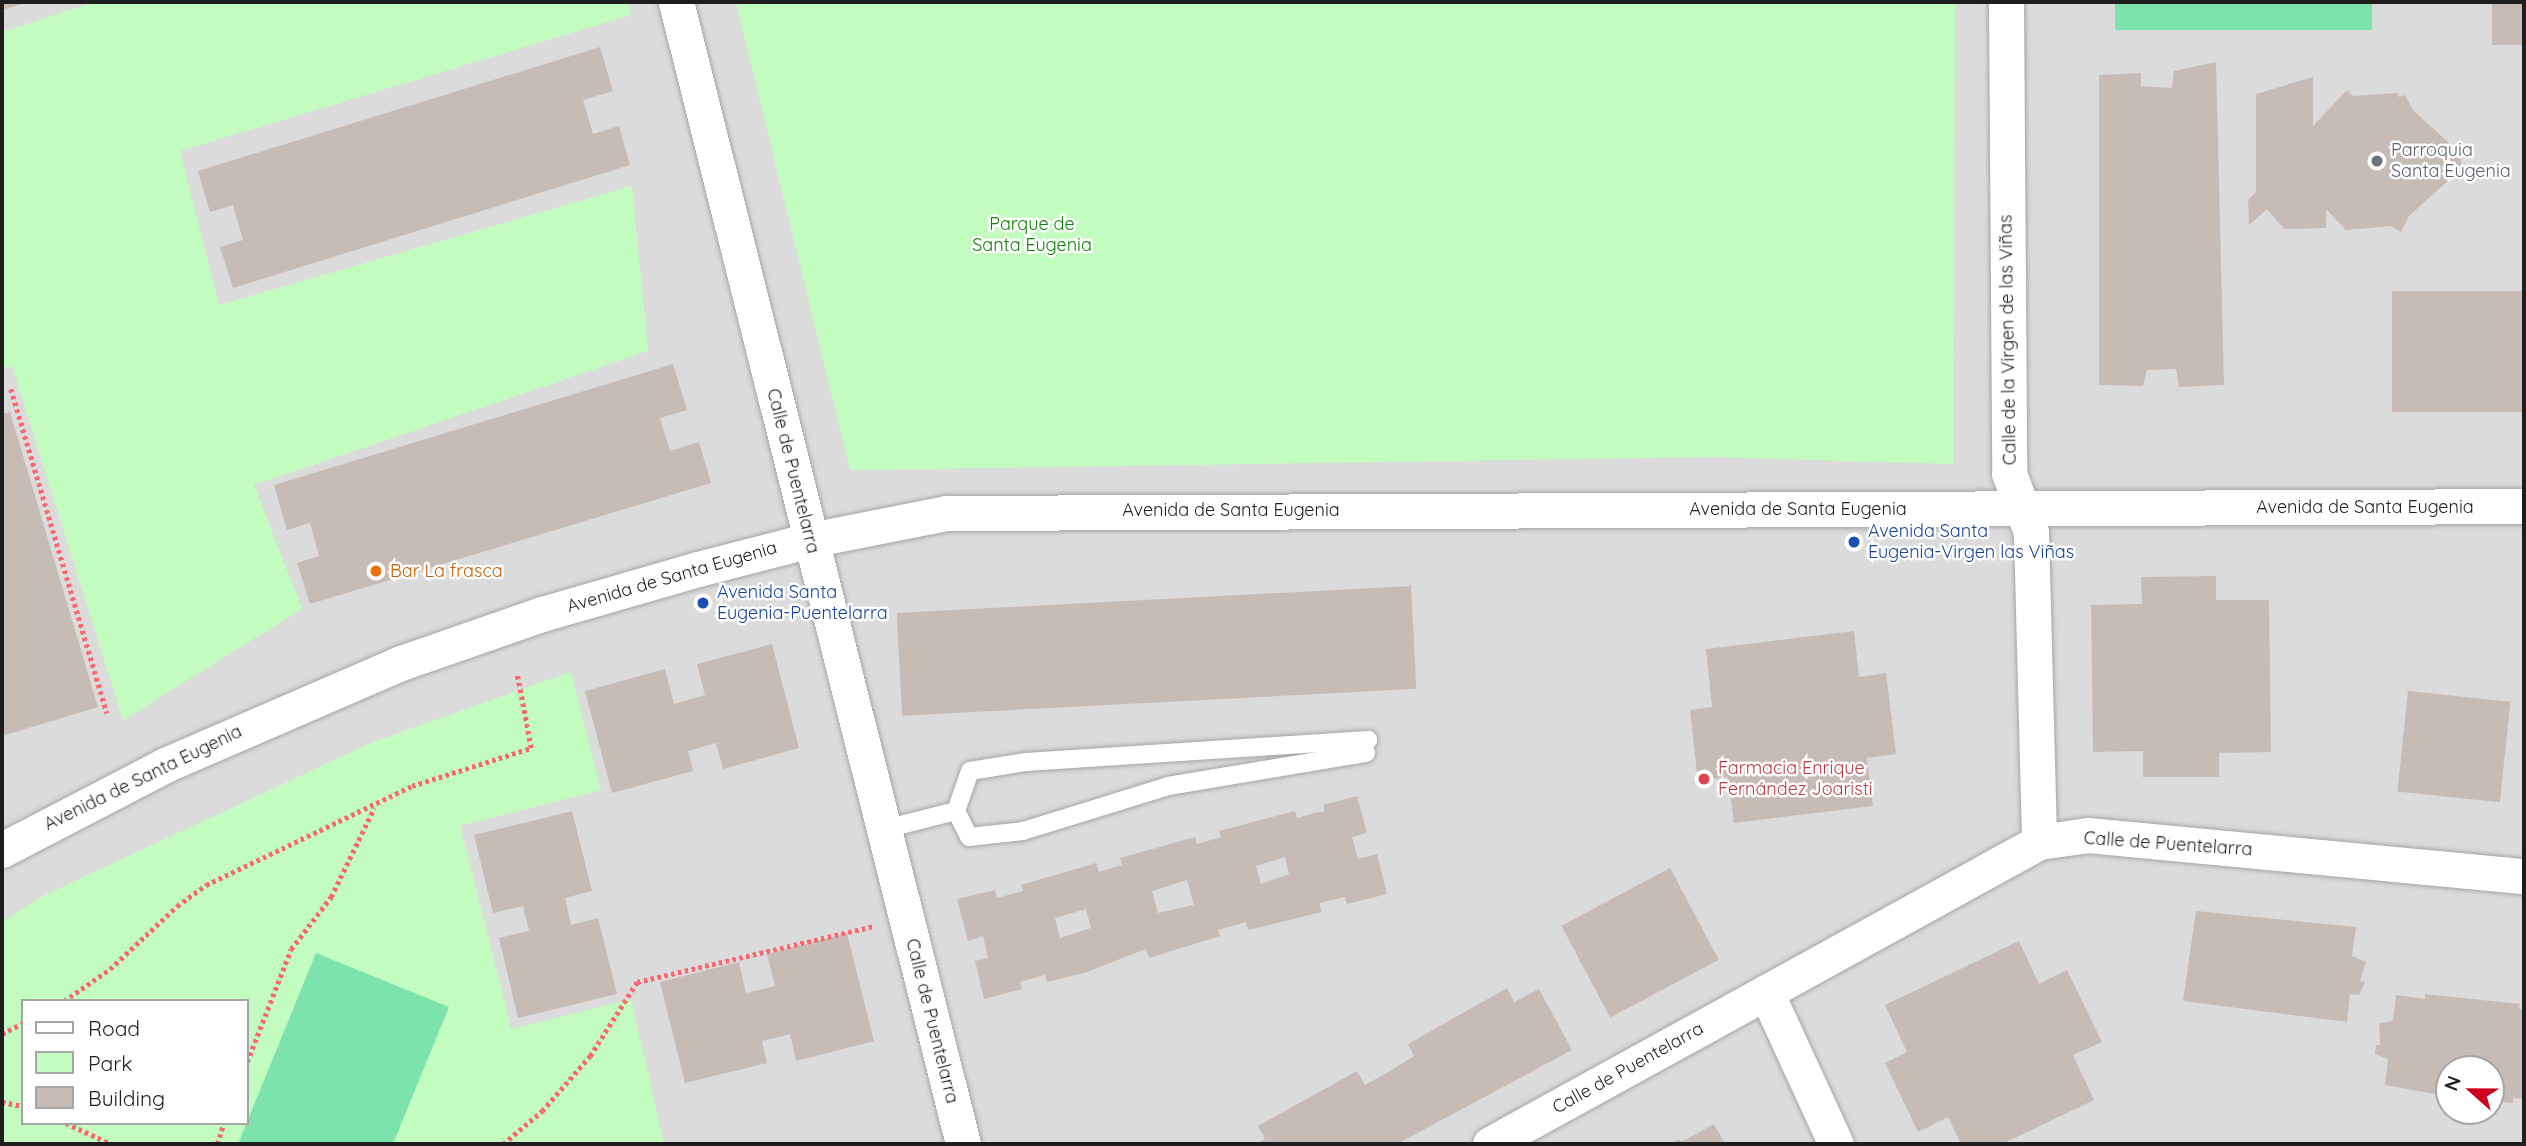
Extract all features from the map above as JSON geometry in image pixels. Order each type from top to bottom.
[{"type":"street","name":"Calle de Puentelarra","points":[[676,2],[963,1144]]},
{"type":"street","name":"Calle de la Virgen de las Viñas","points":[[2006,2],[2009,473],[2031,532],[2039,842]]},
{"type":"street","name":"Avenida de Santa Eugenia","points":[[2,850],[164,765],[401,663],[542,614],[810,540],[978,510],[2524,506]]},
{"type":"street","name":"Calle de Puentelarra","points":[[1490,1144],[2039,842],[2088,835],[2524,876]]},
{"type":"street","points":[[1766,992],[1836,1144]]},
{"type":"lane","points":[[1367,747],[1168,786],[1023,831],[969,837],[956,811],[970,771],[1026,762],[1367,747]]},
{"type":"lane","points":[[885,829],[956,811]]},
{"type":"path","points":[[11,390],[107,713]]},
{"type":"path","points":[[67,999],[110,970],[177,906],[206,886],[412,786],[531,748],[517,674]]},
{"type":"path","points":[[248,1059],[291,949],[331,897],[374,806]]},
{"type":"path","points":[[503,1144],[542,1111],[590,1056],[637,982],[906,918]]},
{"type":"path","points":[[2,1034],[21,1024]]},
{"type":"path","points":[[2,1102],[21,1105]]},
{"type":"path","points":[[70,1125],[111,1144]]},
{"type":"path","points":[[217,1144],[223,1125]]},
{"type":"shaded area","points":[[2,2],[2524,2],[2524,1144],[2,1144]]},
{"type":"green space","points":[[94,2],[628,2],[631,15],[180,151],[219,305],[632,186],[648,351],[254,485],[302,609],[123,720],[12,366],[2,369],[2,32]]},
{"type":"green space","name":"Parque de Santa Eugenia","points":[[736,2],[1955,2],[1953,464],[1711,457],[850,470]]},
{"type":"green space","points":[[2115,2],[2372,2],[2372,30],[2115,30]]},
{"type":"green space","points":[[571,672],[601,790],[460,826],[511,1029],[631,999],[664,1144],[2,1144],[2,922],[43,896],[373,742]]},
{"type":"green space","points":[[316,953],[449,1007],[393,1144],[238,1144]]},
{"type":"building","points":[[2,2],[28,2],[2,10]]},
{"type":"building","points":[[2492,2],[2524,2],[2524,45],[2492,45]]},
{"type":"building","points":[[600,47],[613,91],[583,100],[593,134],[619,126],[630,165],[233,288],[220,247],[243,240],[233,205],[210,212],[198,171]]},
{"type":"building","points":[[2216,62],[2224,385],[2179,387],[2176,369],[2147,370],[2143,386],[2099,385],[2099,75],[2141,73],[2141,86],[2172,88],[2174,71]]},
{"type":"building","name":"Parroquia Santa Eugenia","points":[[2313,77],[2313,126],[2347,90],[2353,96],[2397,93],[2399,97],[2405,95],[2413,110],[2461,154],[2461,169],[2409,216],[2401,232],[2391,226],[2346,230],[2326,209],[2326,228],[2284,229],[2267,209],[2249,225],[2248,200],[2256,192],[2256,94]]},
{"type":"building","points":[[2392,291],[2524,291],[2524,412],[2392,412]]},
{"type":"building","points":[[673,364],[687,410],[660,418],[670,451],[699,442],[711,483],[310,604],[297,563],[319,556],[310,523],[287,530],[274,485]]},
{"type":"building","points":[[10,412],[98,707],[2,736],[2,414]]},
{"type":"building","points":[[2216,576],[2216,600],[2269,600],[2271,752],[2219,753],[2219,777],[2143,777],[2143,751],[2093,752],[2091,605],[2142,604],[2141,577]]},
{"type":"building","points":[[1411,586],[1416,689],[902,716],[897,613]]},
{"type":"building","points":[[1854,631],[1859,677],[1886,673],[1896,754],[1867,758],[1873,806],[1734,823],[1728,777],[1698,781],[1690,710],[1712,707],[1706,649]]},
{"type":"building","points":[[772,644],[799,748],[723,769],[716,743],[688,751],[693,771],[612,793],[585,691],[665,669],[674,704],[705,695],[697,664]]},
{"type":"building","points":[[2408,691],[2510,702],[2500,802],[2397,791]]},
{"type":"building","points":[[1357,796],[1367,833],[1352,837],[1358,859],[1377,854],[1387,894],[1347,904],[1345,897],[1319,903],[1322,912],[1248,930],[1246,922],[1218,930],[1220,936],[1149,958],[1146,949],[1084,973],[1047,982],[1045,975],[1020,982],[1022,989],[984,999],[975,961],[988,958],[983,936],[968,941],[957,899],[995,890],[997,898],[1023,891],[1021,885],[1096,863],[1099,872],[1122,865],[1120,858],[1195,837],[1197,844],[1221,837],[1219,831],[1295,811],[1297,818],[1325,811],[1323,805]],"holes":[[[1285,857],[1289,874],[1261,884],[1256,866]],[[1187,880],[1194,905],[1158,913],[1152,891]],[[1086,909],[1091,928],[1060,938],[1055,918]]]},
{"type":"building","points":[[572,811],[592,891],[565,898],[571,925],[598,918],[617,994],[518,1018],[499,938],[529,931],[523,906],[493,913],[474,835]]},
{"type":"building","points":[[1670,868],[1719,960],[1610,1018],[1561,926]]},
{"type":"building","points":[[2196,911],[2356,927],[2352,956],[2366,962],[2360,981],[2365,982],[2359,995],[2350,994],[2347,1022],[2183,1001]]},
{"type":"building","points":[[847,933],[874,1041],[796,1061],[790,1034],[762,1041],[767,1063],[685,1083],[660,982],[739,962],[746,993],[775,986],[767,954]]},
{"type":"building","points":[[2019,941],[2039,984],[2067,970],[2102,1042],[2073,1055],[2094,1100],[2002,1144],[1961,1144],[1948,1117],[1918,1132],[1885,1063],[1907,1052],[1885,1005]]},
{"type":"building","points":[[1507,988],[1514,1002],[1539,989],[1572,1050],[1397,1144],[1255,1144],[1265,1139],[1258,1126],[1357,1071],[1365,1085],[1414,1056],[1408,1044]]},
{"type":"building","points":[[2425,994],[2520,1004],[2519,1009],[2524,1010],[2524,1099],[2513,1098],[2513,1103],[2505,1102],[2505,1055],[2435,1055],[2435,1094],[2385,1085],[2388,1059],[2375,1054],[2376,1045],[2380,1045],[2379,1023],[2393,1021],[2396,995],[2425,999]]},
{"type":"building","points":[[1714,1124],[1725,1144],[1669,1144],[1679,1139],[1681,1142]]},
{"type":"place","name":"Parroquia Santa Eugenia","points":[[2377,161]]},
{"type":"place","name":"Avenida Santa Eugenia-Virgen las Viñas","points":[[1854,542]]},
{"type":"place","name":"Bar La frasca","points":[[376,571]]},
{"type":"place","name":"Avenida Santa Eugenia-Puentelarra","points":[[703,603]]},
{"type":"place","name":"Farmacia Enrique Fernández Joaristi","points":[[1704,779]]}]
